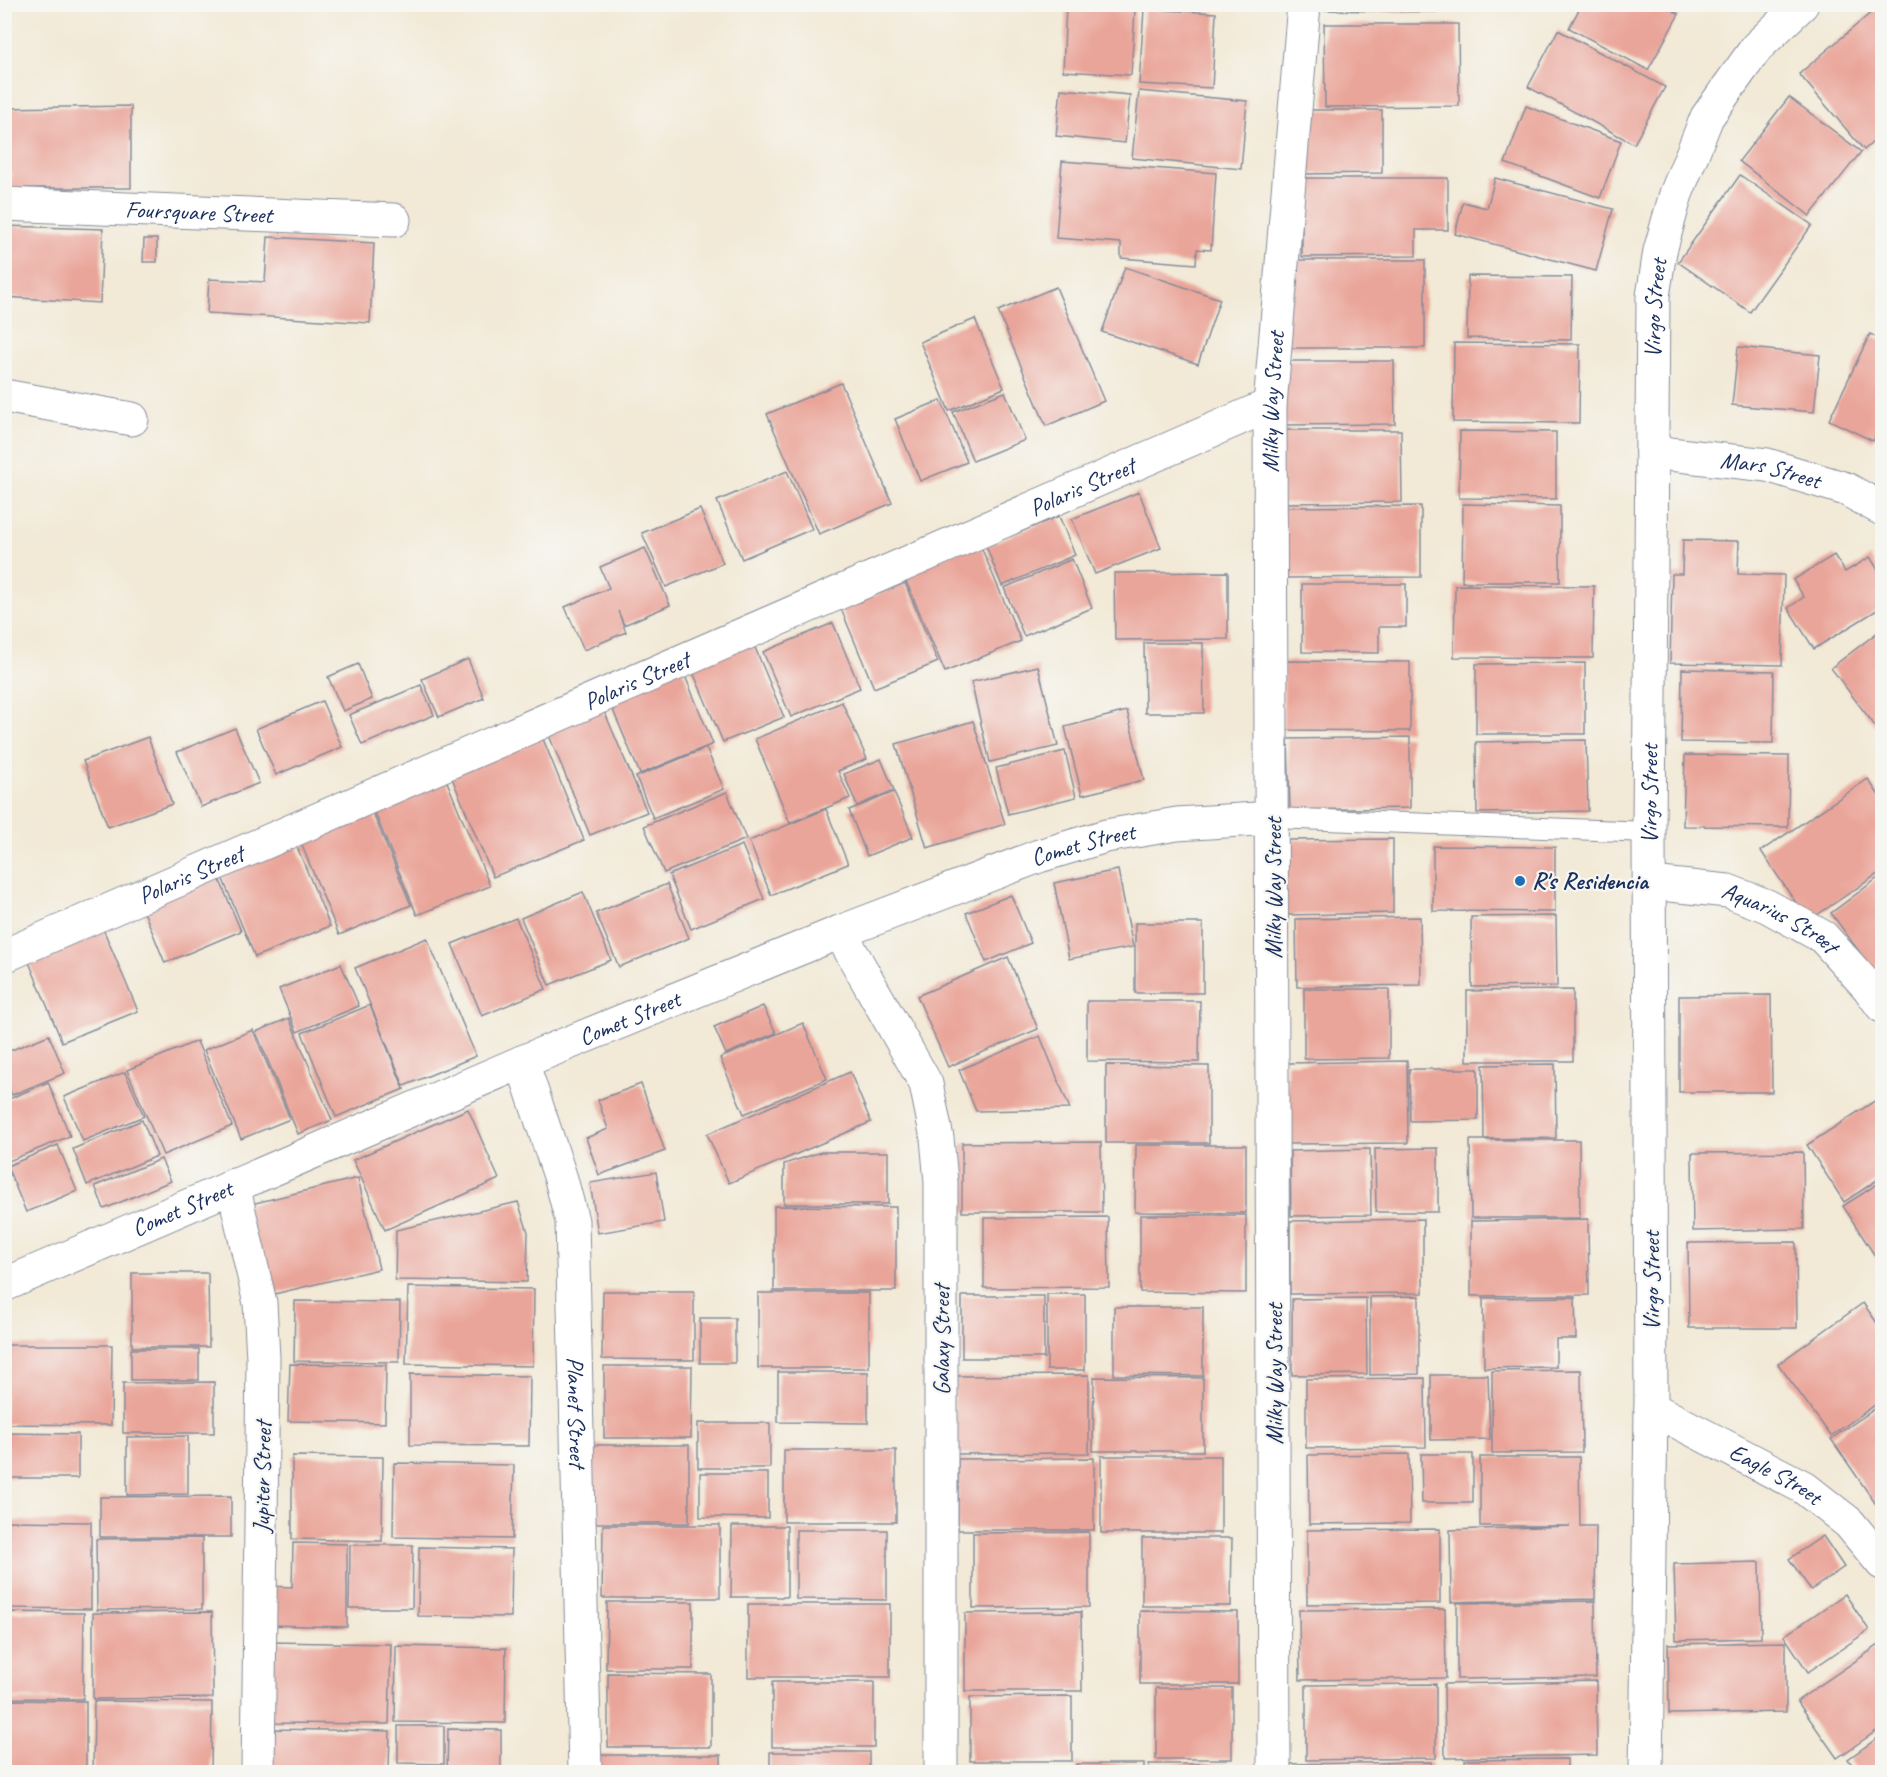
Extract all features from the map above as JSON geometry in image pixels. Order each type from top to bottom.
[{"type":"street","name":"Milky Way Street","points":[[1274,1773],[1270,405],[1304,4]]},
{"type":"street","name":"Virgo Street","points":[[1646,1773],[1651,1408],[1651,883],[1649,832],[1653,296],[1660,251],[1676,194],[1707,117],[1757,47],[1802,4]]},
{"type":"street","name":"Foursquare Street","points":[[4,204],[394,220]]},
{"type":"street","points":[[4,396],[132,419]]},
{"type":"street","name":"Polaris Street","points":[[4,956],[1270,405]]},
{"type":"street","name":"Mars Street","points":[[1652,452],[1767,465],[1846,489],[1882,508]]},
{"type":"street","name":"Comet Street","points":[[4,1285],[522,1062],[840,932],[1039,856],[1106,836],[1177,824],[1273,818]]},
{"type":"street","name":"Aquarius Street","points":[[1651,883],[1728,891],[1767,906],[1823,937],[1869,988],[1882,1006]]},
{"type":"street","name":"Galaxy Street","points":[[840,932],[926,1084],[937,1138],[941,1182],[941,1773]]},
{"type":"street","name":"Planet Street","points":[[522,1062],[561,1179],[572,1221],[585,1773]]},
{"type":"street","name":"Jupiter Street","points":[[233,1185],[260,1303],[263,1358],[258,1773]]},
{"type":"street","name":"Eagle Street","points":[[1651,1408],[1803,1487],[1849,1523],[1882,1563]]},
{"type":"lane","points":[[1273,818],[1649,832]]},
{"type":"building","points":[[1321,4],[1437,4],[1437,12],[1321,10]]},
{"type":"building","points":[[1582,4],[1661,4],[1679,14],[1648,70],[1569,28]]},
{"type":"building","points":[[1882,5],[1882,134],[1864,150],[1799,74]]},
{"type":"building","points":[[1066,6],[1135,10],[1131,75],[1063,71]]},
{"type":"building","points":[[1144,9],[1216,13],[1212,88],[1139,84]]},
{"type":"building","points":[[1324,24],[1458,24],[1459,106],[1325,107]]},
{"type":"building","points":[[1558,30],[1665,87],[1634,144],[1528,87]]},
{"type":"building","points":[[1061,89],[1130,95],[1125,143],[1056,136]]},
{"type":"building","points":[[1139,91],[1247,101],[1241,169],[1132,158]]},
{"type":"building","points":[[1789,97],[1861,152],[1810,216],[1739,161]]},
{"type":"building","points":[[131,106],[131,188],[11,188],[11,172],[4,171],[4,108]]},
{"type":"building","points":[[1526,106],[1621,141],[1600,198],[1505,163]]},
{"type":"building","points":[[1300,110],[1382,110],[1382,173],[1300,174]]},
{"type":"building","points":[[1062,161],[1216,173],[1211,250],[1197,249],[1196,264],[1121,258],[1121,243],[1056,238]]},
{"type":"building","points":[[1740,175],[1812,225],[1750,312],[1678,262]]},
{"type":"building","points":[[1302,178],[1448,178],[1448,230],[1416,230],[1416,256],[1302,257]]},
{"type":"building","points":[[1495,178],[1613,209],[1596,271],[1455,234],[1463,202],[1487,208]]},
{"type":"building","points":[[4,226],[103,229],[100,303],[4,297]]},
{"type":"building","points":[[268,237],[374,243],[370,323],[207,313],[209,279],[265,282]]},
{"type":"building","points":[[144,239],[157,239],[157,262],[143,262]]},
{"type":"building","points":[[1285,260],[1425,260],[1425,348],[1286,348]]},
{"type":"building","points":[[1125,267],[1220,299],[1198,364],[1102,332]]},
{"type":"building","points":[[1468,276],[1572,277],[1571,340],[1467,338]]},
{"type":"building","points":[[1056,287],[1104,401],[1046,426],[998,311]]},
{"type":"building","points":[[975,319],[1004,388],[949,411],[920,342]]},
{"type":"building","points":[[1870,334],[1882,340],[1882,433],[1878,431],[1873,441],[1829,420]]},
{"type":"building","points":[[1454,343],[1580,344],[1579,423],[1453,422]]},
{"type":"building","points":[[1738,347],[1820,355],[1814,412],[1732,405]]},
{"type":"building","points":[[1279,361],[1394,361],[1395,424],[1280,425]]},
{"type":"building","points":[[841,383],[892,503],[819,534],[767,414]]},
{"type":"building","points":[[1005,392],[1025,440],[973,461],[953,412]]},
{"type":"building","points":[[941,400],[967,462],[920,481],[895,419]]},
{"type":"building","points":[[1281,430],[1401,430],[1402,502],[1282,503]]},
{"type":"building","points":[[1460,431],[1556,432],[1556,499],[1459,498]]},
{"type":"building","points":[[787,471],[812,529],[742,559],[717,501]]},
{"type":"building","points":[[1139,492],[1161,548],[1095,574],[1072,519]]},
{"type":"building","points":[[1463,504],[1560,506],[1560,582],[1462,582]]},
{"type":"building","points":[[1421,506],[1421,577],[1279,578],[1278,507]]},
{"type":"building","points":[[700,509],[723,563],[666,587],[642,533]]},
{"type":"building","points":[[1059,516],[1075,555],[1002,586],[986,546]]},
{"type":"building","points":[[1683,540],[1739,541],[1738,574],[1784,575],[1782,665],[1670,663],[1672,574],[1682,574]]},
{"type":"building","points":[[979,542],[1021,641],[945,672],[903,574]]},
{"type":"building","points":[[645,548],[670,605],[624,625],[618,611],[626,632],[584,650],[565,607],[609,588],[600,567]]},
{"type":"building","points":[[1834,555],[1845,572],[1870,557],[1882,576],[1882,607],[1814,649],[1788,608],[1804,597],[1793,580]]},
{"type":"building","points":[[1072,559],[1092,608],[1024,636],[1004,588]]},
{"type":"building","points":[[1228,572],[1228,639],[1115,640],[1114,573]]},
{"type":"building","points":[[905,583],[938,662],[874,688],[841,609]]},
{"type":"building","points":[[1302,584],[1406,584],[1406,627],[1379,627],[1379,653],[1302,652]]},
{"type":"building","points":[[1455,585],[1594,586],[1593,658],[1454,657]]},
{"type":"building","points":[[833,623],[860,688],[791,717],[763,652]]},
{"type":"building","points":[[1882,629],[1882,720],[1875,726],[1831,668]]},
{"type":"building","points":[[751,638],[784,717],[723,742],[689,663]]},
{"type":"building","points":[[1144,643],[1203,643],[1204,713],[1145,713]]},
{"type":"building","points":[[468,659],[484,698],[439,717],[422,679]]},
{"type":"building","points":[[1284,661],[1410,662],[1410,731],[1283,730]]},
{"type":"building","points":[[1585,663],[1585,734],[1476,734],[1476,664]]},
{"type":"building","points":[[358,664],[372,699],[343,711],[328,677]]},
{"type":"building","points":[[681,666],[713,744],[640,774],[607,696]]},
{"type":"building","points":[[1038,666],[1058,746],[990,762],[971,682]]},
{"type":"building","points":[[1682,669],[1774,671],[1773,743],[1681,742]]},
{"type":"building","points":[[421,685],[434,715],[362,745],[349,715]]},
{"type":"building","points":[[322,701],[342,747],[276,775],[256,729]]},
{"type":"building","points":[[842,702],[867,759],[838,771],[850,798],[790,823],[755,739]]},
{"type":"building","points":[[602,706],[647,812],[590,835],[546,728]]},
{"type":"building","points":[[1127,711],[1144,780],[1082,795],[1065,727]]},
{"type":"building","points":[[973,721],[1005,824],[927,848],[896,744]]},
{"type":"building","points":[[235,728],[259,783],[201,807],[177,752]]},
{"type":"building","points":[[539,729],[584,840],[493,877],[447,766]]},
{"type":"building","points":[[148,737],[172,804],[108,827],[83,761]]},
{"type":"building","points":[[1410,737],[1410,808],[1290,810],[1288,739]]},
{"type":"building","points":[[1586,740],[1588,811],[1477,813],[1476,742]]},
{"type":"building","points":[[706,748],[724,789],[653,818],[636,777]]},
{"type":"building","points":[[1065,751],[1076,797],[1008,814],[996,768]]},
{"type":"building","points":[[1685,755],[1789,756],[1788,827],[1683,826]]},
{"type":"building","points":[[881,759],[894,790],[857,806],[844,774]]},
{"type":"building","points":[[443,772],[490,886],[417,915],[370,801]]},
{"type":"building","points":[[1868,779],[1882,800],[1882,871],[1808,921],[1761,851]]},
{"type":"building","points":[[727,792],[746,839],[664,873],[644,826]]},
{"type":"building","points":[[894,792],[913,837],[867,856],[849,810]]},
{"type":"building","points":[[370,806],[411,905],[339,935],[298,836]]},
{"type":"building","points":[[826,809],[848,864],[771,895],[749,841]]},
{"type":"building","points":[[292,835],[330,926],[255,957],[217,865]]},
{"type":"building","points":[[1393,839],[1393,913],[1286,915],[1285,840]]},
{"type":"building","points":[[742,845],[764,899],[691,929],[669,875]]},
{"type":"building","points":[[1433,846],[1555,847],[1555,912],[1433,911]]},
{"type":"building","points":[[1118,870],[1133,947],[1069,959],[1054,883]]},
{"type":"building","points":[[216,871],[241,931],[165,963],[140,902]]},
{"type":"building","points":[[1882,875],[1882,983],[1831,913]]},
{"type":"building","points":[[667,884],[689,938],[619,967],[596,913]]},
{"type":"building","points":[[583,892],[611,960],[549,985],[521,918]]},
{"type":"building","points":[[1011,895],[1031,943],[986,962],[966,913]]},
{"type":"building","points":[[1556,916],[1557,986],[1472,987],[1471,917]]},
{"type":"building","points":[[1420,917],[1421,985],[1297,987],[1296,919]]},
{"type":"building","points":[[516,918],[546,989],[482,1016],[452,944]]},
{"type":"building","points":[[1135,923],[1203,923],[1203,993],[1135,993]]},
{"type":"building","points":[[101,924],[138,1011],[62,1042],[26,955]]},
{"type":"building","points":[[427,938],[476,1056],[404,1086],[355,968]]},
{"type":"building","points":[[1008,957],[1038,1029],[948,1067],[917,996]]},
{"type":"building","points":[[341,964],[359,1006],[297,1032],[279,989]]},
{"type":"building","points":[[1304,989],[1389,989],[1389,1058],[1304,1059]]},
{"type":"building","points":[[1573,990],[1573,1061],[1467,1061],[1467,991]]},
{"type":"building","points":[[1771,995],[1772,1092],[1679,1092],[1679,996]]},
{"type":"building","points":[[1087,1001],[1200,1001],[1199,1062],[1087,1061]]},
{"type":"building","points":[[370,1005],[404,1089],[336,1117],[302,1033]]},
{"type":"building","points":[[763,1006],[776,1033],[726,1054],[714,1027]]},
{"type":"building","points":[[289,1018],[332,1120],[298,1134],[256,1032]]},
{"type":"building","points":[[803,1023],[827,1079],[744,1114],[720,1058]]},
{"type":"building","points":[[253,1030],[290,1119],[241,1139],[204,1050]]},
{"type":"building","points":[[49,1035],[65,1073],[12,1095],[4,1077],[4,1053]]},
{"type":"building","points":[[1040,1036],[1070,1109],[976,1111],[959,1070]]},
{"type":"building","points":[[197,1041],[232,1126],[163,1155],[127,1070]]},
{"type":"building","points":[[1407,1061],[1408,1143],[1288,1144],[1287,1063]]},
{"type":"building","points":[[1555,1064],[1556,1138],[1484,1139],[1483,1065]]},
{"type":"building","points":[[1106,1065],[1209,1066],[1209,1143],[1106,1143]]},
{"type":"building","points":[[1409,1069],[1478,1069],[1478,1120],[1410,1121]]},
{"type":"building","points":[[125,1072],[144,1116],[83,1141],[64,1097]]},
{"type":"building","points":[[850,1072],[871,1122],[729,1183],[707,1134]]},
{"type":"building","points":[[48,1082],[70,1136],[4,1163],[4,1101]]},
{"type":"building","points":[[641,1084],[665,1151],[599,1175],[586,1138],[608,1129],[598,1100]]},
{"type":"building","points":[[1876,1100],[1882,1110],[1882,1177],[1844,1202],[1807,1145]]},
{"type":"building","points":[[468,1109],[499,1179],[385,1230],[353,1160]]},
{"type":"building","points":[[142,1120],[157,1156],[87,1185],[73,1149]]},
{"type":"building","points":[[1470,1140],[1579,1140],[1580,1218],[1471,1218]]},
{"type":"building","points":[[1101,1142],[1102,1212],[962,1212],[962,1143]]},
{"type":"building","points":[[58,1145],[77,1191],[26,1212],[7,1166]]},
{"type":"building","points":[[1136,1145],[1246,1145],[1246,1213],[1135,1212]]},
{"type":"building","points":[[1438,1148],[1438,1212],[1376,1212],[1375,1149]]},
{"type":"building","points":[[1370,1149],[1371,1215],[1291,1216],[1290,1151]]},
{"type":"building","points":[[821,1152],[888,1152],[888,1204],[784,1204],[784,1164]]},
{"type":"building","points":[[1803,1152],[1804,1229],[1693,1231],[1692,1153]]},
{"type":"building","points":[[161,1159],[171,1181],[104,1209],[95,1186]]},
{"type":"building","points":[[656,1172],[664,1222],[598,1233],[590,1183]]},
{"type":"building","points":[[358,1178],[379,1269],[266,1296],[243,1206]]},
{"type":"building","points":[[1882,1181],[1882,1267],[1843,1206]]},
{"type":"building","points":[[518,1202],[528,1232],[527,1282],[395,1280],[396,1230]]},
{"type":"building","points":[[774,1206],[896,1207],[896,1291],[774,1291]]},
{"type":"building","points":[[1140,1215],[1246,1215],[1246,1293],[1140,1292]]},
{"type":"building","points":[[1108,1217],[1109,1287],[984,1288],[984,1218]]},
{"type":"building","points":[[1423,1219],[1423,1293],[1290,1294],[1290,1221]]},
{"type":"building","points":[[1588,1219],[1589,1295],[1471,1296],[1471,1221]]},
{"type":"building","points":[[1796,1242],[1797,1328],[1689,1328],[1688,1243]]},
{"type":"building","points":[[132,1273],[208,1273],[209,1347],[132,1347]]},
{"type":"building","points":[[408,1287],[534,1289],[533,1366],[406,1364]]},
{"type":"building","points":[[603,1291],[694,1291],[694,1360],[602,1359]]},
{"type":"building","points":[[758,1293],[869,1293],[869,1368],[758,1368]]},
{"type":"building","points":[[1047,1294],[1085,1294],[1085,1370],[1047,1370]]},
{"type":"building","points":[[962,1296],[1044,1296],[1044,1358],[962,1358]]},
{"type":"building","points":[[1419,1296],[1419,1374],[1370,1375],[1370,1297]]},
{"type":"building","points":[[1575,1297],[1576,1339],[1556,1339],[1556,1367],[1484,1368],[1483,1298]]},
{"type":"building","points":[[1366,1298],[1367,1374],[1292,1375],[1292,1299]]},
{"type":"building","points":[[295,1301],[400,1302],[399,1362],[294,1361]]},
{"type":"building","points":[[1863,1303],[1882,1330],[1882,1400],[1831,1436],[1778,1364]]},
{"type":"building","points":[[1114,1307],[1203,1307],[1203,1376],[1114,1375]]},
{"type":"building","points":[[700,1318],[735,1318],[735,1363],[700,1363]]},
{"type":"building","points":[[5,1345],[112,1345],[111,1425],[5,1424]]},
{"type":"building","points":[[131,1349],[199,1349],[199,1380],[131,1380]]},
{"type":"building","points":[[290,1364],[386,1365],[385,1423],[288,1421]]},
{"type":"building","points":[[604,1366],[692,1366],[691,1438],[604,1438]]},
{"type":"building","points":[[1581,1370],[1582,1452],[1492,1453],[1492,1371]]},
{"type":"building","points":[[778,1372],[868,1372],[868,1423],[778,1422]]},
{"type":"building","points":[[410,1374],[530,1376],[529,1446],[410,1445]]},
{"type":"building","points":[[1089,1375],[1089,1453],[954,1454],[954,1376]]},
{"type":"building","points":[[1431,1375],[1488,1375],[1490,1439],[1431,1440]]},
{"type":"building","points":[[1094,1377],[1203,1378],[1203,1451],[1093,1451]]},
{"type":"building","points":[[1425,1378],[1426,1447],[1306,1448],[1306,1379]]},
{"type":"building","points":[[214,1382],[214,1433],[123,1433],[123,1383]]},
{"type":"building","points":[[1882,1404],[1882,1513],[1831,1439]]},
{"type":"building","points":[[698,1423],[770,1423],[770,1468],[698,1468]]},
{"type":"building","points":[[4,1433],[78,1434],[78,1478],[4,1478]]},
{"type":"building","points":[[188,1436],[188,1494],[127,1495],[127,1437]]},
{"type":"building","points":[[593,1445],[689,1445],[689,1523],[593,1523]]},
{"type":"building","points":[[784,1450],[896,1450],[896,1522],[784,1522]]},
{"type":"building","points":[[1409,1454],[1410,1523],[1309,1524],[1308,1455]]},
{"type":"building","points":[[1421,1454],[1473,1454],[1473,1503],[1422,1503]]},
{"type":"building","points":[[292,1456],[383,1457],[382,1541],[292,1539]]},
{"type":"building","points":[[1101,1456],[1221,1456],[1221,1533],[1101,1533]]},
{"type":"building","points":[[1480,1457],[1579,1457],[1580,1526],[1596,1526],[1595,1599],[1451,1602],[1450,1530],[1570,1526],[1480,1526]]},
{"type":"building","points":[[1094,1458],[1094,1530],[958,1530],[958,1459]]},
{"type":"building","points":[[394,1463],[514,1465],[512,1539],[393,1537]]},
{"type":"building","points":[[700,1473],[768,1473],[768,1518],[700,1517]]},
{"type":"building","points":[[231,1496],[231,1537],[100,1537],[100,1497]]},
{"type":"building","points":[[4,1521],[91,1522],[91,1609],[4,1608]]},
{"type":"building","points":[[603,1525],[720,1525],[720,1598],[602,1598]]},
{"type":"building","points":[[732,1526],[787,1526],[787,1597],[731,1597]]},
{"type":"building","points":[[1440,1529],[1440,1603],[1307,1604],[1307,1530]]},
{"type":"building","points":[[796,1530],[887,1530],[887,1600],[796,1599]]},
{"type":"building","points":[[1089,1532],[1089,1607],[973,1608],[973,1533]]},
{"type":"building","points":[[1823,1536],[1844,1567],[1811,1590],[1789,1559]]},
{"type":"building","points":[[202,1538],[202,1609],[97,1610],[96,1539]]},
{"type":"building","points":[[1142,1538],[1232,1538],[1231,1606],[1142,1606]]},
{"type":"building","points":[[293,1543],[347,1544],[347,1627],[266,1625],[266,1586],[292,1587]]},
{"type":"building","points":[[350,1545],[413,1545],[412,1608],[349,1608]]},
{"type":"building","points":[[419,1547],[512,1549],[511,1617],[418,1616]]},
{"type":"building","points":[[1760,1562],[1761,1638],[1676,1640],[1674,1564]]},
{"type":"building","points":[[1845,1594],[1869,1630],[1808,1672],[1784,1636]]},
{"type":"building","points":[[1595,1601],[1596,1677],[1457,1679],[1457,1603]]},
{"type":"building","points":[[607,1602],[693,1602],[693,1669],[606,1669]]},
{"type":"building","points":[[748,1604],[890,1604],[890,1677],[748,1677]]},
{"type":"building","points":[[1445,1609],[1446,1678],[1300,1680],[1299,1610]]},
{"type":"building","points":[[1140,1611],[1238,1612],[1238,1684],[1140,1684]]},
{"type":"building","points":[[4,1612],[84,1613],[83,1699],[4,1698]]},
{"type":"building","points":[[212,1612],[213,1698],[93,1699],[93,1613]]},
{"type":"building","points":[[1081,1612],[1082,1691],[965,1691],[965,1613]]},
{"type":"building","points":[[270,1642],[391,1644],[389,1724],[269,1723]]},
{"type":"building","points":[[1786,1642],[1786,1712],[1669,1714],[1668,1644]]},
{"type":"building","points":[[1882,1643],[1882,1727],[1837,1758],[1797,1701]]},
{"type":"building","points":[[396,1646],[506,1648],[505,1723],[395,1722]]},
{"type":"building","points":[[608,1673],[711,1674],[711,1747],[608,1747]]},
{"type":"building","points":[[1596,1681],[1597,1755],[1445,1758],[1444,1684]]},
{"type":"building","points":[[772,1682],[874,1682],[874,1747],[772,1747]]},
{"type":"building","points":[[1436,1684],[1436,1758],[1306,1760],[1306,1685]]},
{"type":"building","points":[[1156,1688],[1232,1688],[1232,1759],[1156,1759]]},
{"type":"building","points":[[1072,1696],[1072,1761],[970,1761],[970,1697]]},
{"type":"building","points":[[4,1700],[86,1701],[86,1772],[4,1772]]},
{"type":"building","points":[[94,1701],[212,1702],[211,1772],[93,1772]]},
{"type":"building","points":[[398,1726],[444,1726],[444,1764],[398,1763]]},
{"type":"building","points":[[268,1729],[390,1731],[389,1772],[268,1772]]},
{"type":"building","points":[[448,1729],[501,1730],[501,1772],[447,1772]]},
{"type":"building","points":[[1882,1735],[1882,1772],[1857,1772],[1848,1759]]},
{"type":"building","points":[[770,1752],[869,1752],[869,1772],[770,1772]]},
{"type":"building","points":[[596,1755],[721,1755],[721,1772],[596,1772]]},
{"type":"building","points":[[1567,1759],[1567,1772],[1466,1772],[1465,1760]]},
{"type":"building","points":[[1431,1762],[1431,1772],[1288,1772],[1288,1764]]},
{"type":"building","points":[[1076,1764],[1144,1764],[1144,1772],[1076,1772]]},
{"type":"building","points":[[1149,1764],[1226,1764],[1226,1772],[1149,1772]]},
{"type":"place","name":"R's Residencia","points":[[1520,881]]}]
